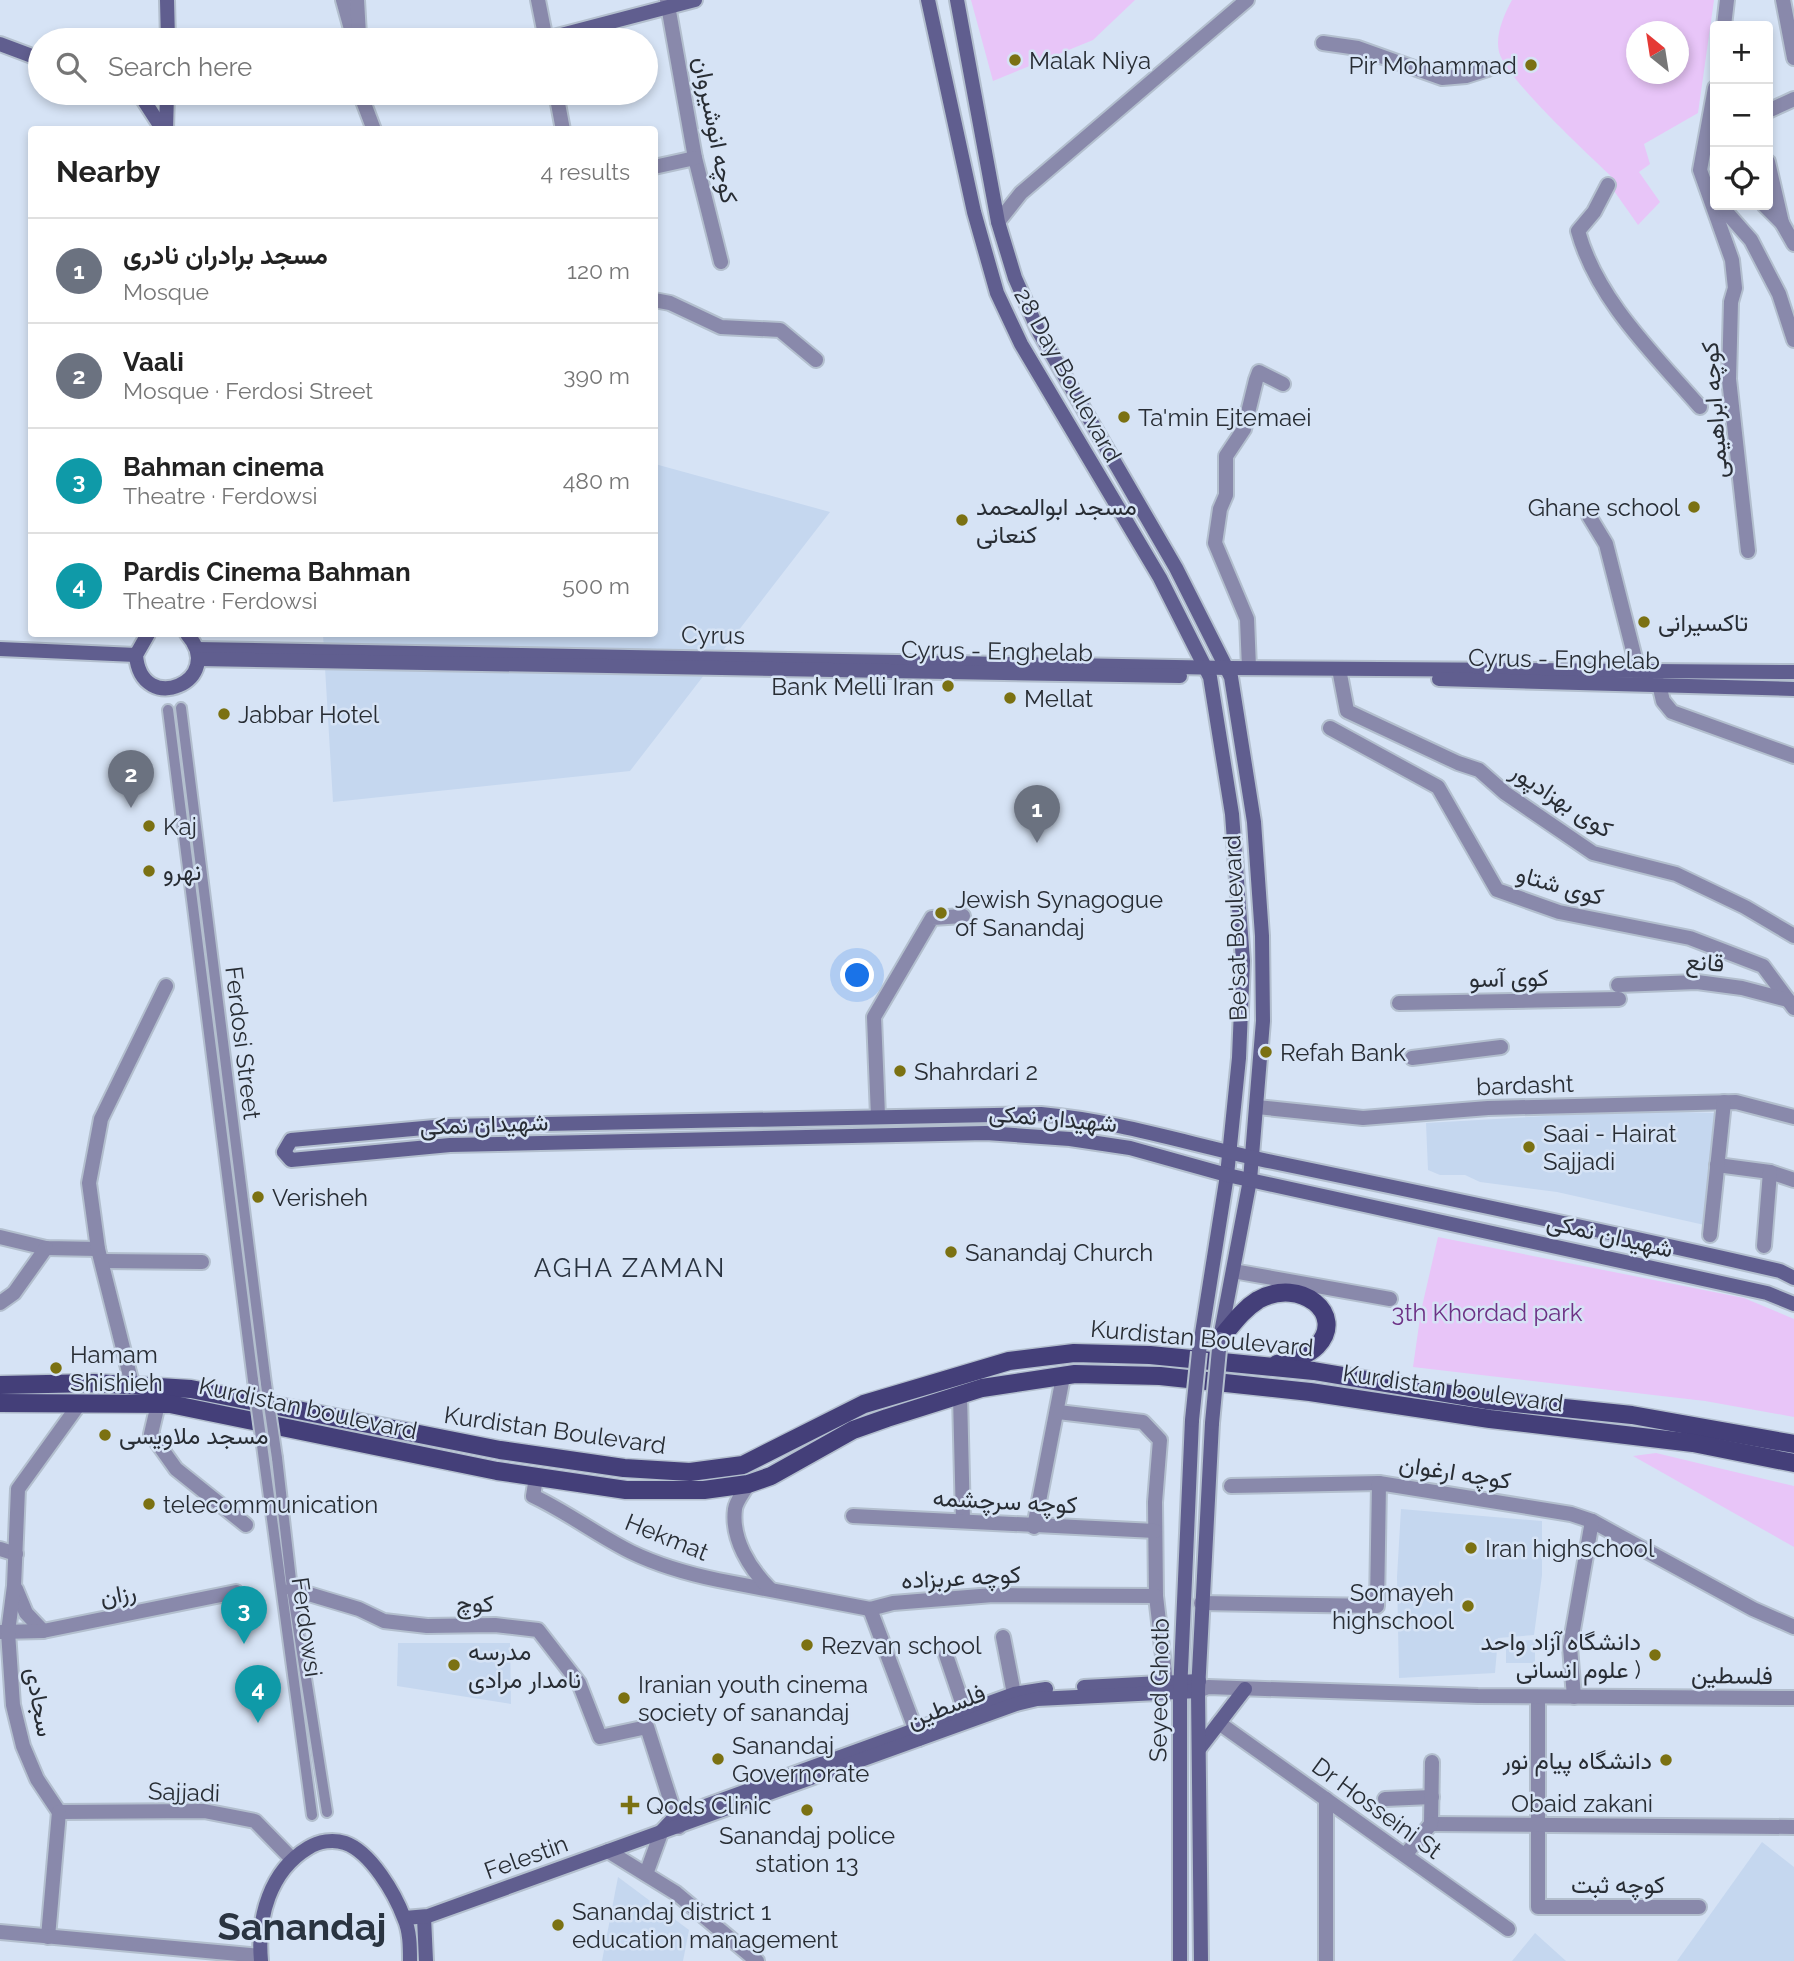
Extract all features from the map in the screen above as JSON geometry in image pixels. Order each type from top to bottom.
[{"type":"main road","points":[[167,0],[168,28]]},
{"type":"main road","points":[[585,28],[668,4],[695,0]]},
{"type":"main road","name":"28 Day Boulevard","points":[[928,0],[975,212],[997,293],[1021,344],[1160,578],[1208,672]]},
{"type":"main road","name":"28 Day Boulevard","points":[[957,0],[998,222],[1016,278],[1040,332],[1176,568],[1229,673]]},
{"type":"main road","points":[[0,44],[28,54]]},
{"type":"main road","points":[[941,52],[965,47]]},
{"type":"main road","points":[[147,105],[161,126]]},
{"type":"main road","points":[[164,126],[166,105]]},
{"type":"main road","points":[[1075,438],[1094,427]]},
{"type":"main road","points":[[146,637],[136,654],[140,674],[154,686],[163,688],[187,682],[198,654],[189,637]]},
{"type":"main road","points":[[0,649],[136,654]]},
{"type":"main road","name":"Cyrus - Enghelab","points":[[198,654],[1229,673],[1640,677],[1794,672]]},
{"type":"main road","name":"Cyrus - Enghelab","points":[[1229,673],[1249,668],[1338,674]]},
{"type":"main road","name":"Be'sat Boulevard","points":[[1205,1358],[1240,1058],[1243,961],[1232,814],[1208,672]]},
{"type":"main road","name":"Be'sat Boulevard","points":[[1229,673],[1254,821],[1262,936],[1263,1021],[1250,1180],[1233,1271]]},
{"type":"main road","name":"Cyrus - Enghelab","points":[[1640,677],[1660,684],[1794,688]]},
{"type":"main road","name":"شهیدان نمکی","points":[[1794,1278],[1762,1267],[1252,1158],[1096,1119],[1041,1114],[446,1126],[291,1140],[284,1152],[290,1160],[450,1145],[986,1133],[1081,1140],[1130,1148],[1227,1175],[1768,1293],[1794,1304]]},
{"type":"main road","points":[[878,1116],[881,1137]]},
{"type":"main road","points":[[446,1126],[450,1145]]},
{"type":"main road","points":[[1449,1222],[1453,1199]]},
{"type":"main road","name":"Seyed Ghotb","points":[[1201,1961],[1201,1603],[1220,1339],[1233,1271]]},
{"type":"main road","points":[[1220,1339],[1242,1311],[1260,1299],[1291,1291],[1304,1293],[1317,1303],[1324,1316],[1324,1331],[1318,1345],[1302,1357],[1268,1367]]},
{"type":"main road","name":"Kurdistan Boulevard","points":[[0,1385],[132,1384],[191,1389],[419,1436],[572,1462],[690,1472],[743,1465],[863,1404],[1009,1361],[1074,1353],[1205,1358],[1314,1371],[1486,1400],[1632,1415],[1794,1444]]},
{"type":"main road","points":[[1205,1358],[1205,1381]]},
{"type":"main road","name":"Seyed Ghotb","points":[[1180,1961],[1175,1686],[1192,1420],[1205,1358]]},
{"type":"main road","name":"Kurdistan boulevard","points":[[0,1403],[158,1404],[234,1416],[536,1478],[626,1490],[702,1490],[748,1484],[771,1476],[853,1430],[960,1395],[1018,1381],[1116,1374],[1205,1381],[1674,1440],[1794,1463]]},
{"type":"main road","name":"فلسطین","points":[[660,1833],[677,1822],[1015,1699],[1201,1686]]},
{"type":"main road","points":[[1199,1749],[1245,1689]]},
{"type":"main road","name":"Felestin","points":[[405,1918],[424,1917],[660,1833]]},
{"type":"main road","points":[[261,1959],[265,1909],[280,1872],[291,1858],[316,1843],[331,1841],[347,1843],[372,1864],[405,1918],[410,1961]]},
{"type":"main road","points":[[424,1917],[426,1961]]},
{"type":"street","points":[[342,0],[352,28]]},
{"type":"street","points":[[357,0],[357,28]]},
{"type":"street","points":[[538,0],[542,28]]},
{"type":"street","points":[[998,222],[1021,193],[1247,0]]},
{"type":"street","points":[[1725,21],[1727,0]]},
{"type":"street","points":[[1783,0],[1794,58]]},
{"type":"street","name":"کوچه انوشیروان","points":[[668,4],[695,158],[721,262]]},
{"type":"street","points":[[1323,43],[1358,48],[1442,78],[1466,76],[1488,69]]},
{"type":"street","points":[[1773,109],[1794,99]]},
{"type":"street","points":[[365,105],[372,126]]},
{"type":"street","points":[[558,105],[562,126]]},
{"type":"street","name":"کوچه ابراهیمی","points":[[1710,147],[1700,170],[1710,188]]},
{"type":"street","points":[[658,166],[695,158]]},
{"type":"street","points":[[1773,184],[1782,223]]},
{"type":"street","points":[[1608,185],[1594,212],[1578,231],[1583,247],[1613,304],[1700,407]]},
{"type":"street","name":"کوچه ابراهیمی","points":[[1717,210],[1732,260],[1735,288],[1731,302],[1729,379],[1748,551]]},
{"type":"street","points":[[1724,210],[1751,240],[1779,294],[1794,340]]},
{"type":"street","points":[[1769,210],[1782,223],[1794,244]]},
{"type":"street","points":[[658,301],[670,303],[721,327],[779,330],[816,360]]},
{"type":"street","points":[[1249,668],[1247,619],[1215,543],[1220,509],[1226,495],[1226,456],[1244,429],[1259,372],[1283,384]]},
{"type":"street","points":[[1590,516],[1606,544],[1640,677]]},
{"type":"street","name":"کوی بهزادپور","points":[[1338,674],[1347,711],[1458,763],[1479,770],[1505,793],[1594,853],[1676,874],[1745,907],[1794,936]]},
{"type":"street","points":[[1660,684],[1663,701],[1672,712],[1794,755]]},
{"type":"street","name":"Ferdosi Street","points":[[181,708],[277,1458]]},
{"type":"street","name":"Ferdosi Street","points":[[168,710],[262,1445]]},
{"type":"street","name":"کوی شتاو","points":[[1329,728],[1438,787],[1497,890],[1559,912],[1690,938],[1763,966],[1791,1004]]},
{"type":"street","points":[[878,1116],[874,1017],[932,918],[963,916]]},
{"type":"street","name":"قانع","points":[[1619,992],[1697,982],[1742,988],[1791,1004]]},
{"type":"street","points":[[132,1384],[100,1255],[89,1183],[101,1119],[166,986]]},
{"type":"street","name":"کوی آسو","points":[[1399,1003],[1619,992]]},
{"type":"street","points":[[1412,1058],[1501,1047]]},
{"type":"street","points":[[1710,1235],[1724,1102]]},
{"type":"street","name":"bardasht","points":[[1257,1107],[1363,1118],[1488,1108],[1736,1102],[1794,1116]]},
{"type":"street","points":[[1717,1165],[1770,1172],[1794,1180]]},
{"type":"street","points":[[1764,1246],[1770,1172]]},
{"type":"street","points":[[0,1237],[46,1248],[100,1255],[202,1262]]},
{"type":"street","points":[[0,1303],[14,1293],[46,1248]]},
{"type":"street","points":[[1233,1271],[1390,1299]]},
{"type":"street","points":[[1034,1527],[1058,1412],[1062,1377]]},
{"type":"street","points":[[960,1395],[963,1521]]},
{"type":"street","name":"سجادی","points":[[59,1812],[37,1779],[23,1746],[13,1705],[3,1630],[14,1586],[18,1489],[80,1403]]},
{"type":"street","points":[[158,1404],[150,1433],[176,1469],[246,1525]]},
{"type":"street","points":[[1058,1412],[1143,1422],[1160,1440],[1155,1531],[1156,1596],[1175,1686]]},
{"type":"street","name":"Ferdowsi","points":[[262,1445],[312,1815]]},
{"type":"street","name":"Ferdowsi","points":[[277,1458],[292,1589],[327,1812]]},
{"type":"street","name":"Hekmat","points":[[536,1478],[533,1496],[572,1515],[631,1552],[695,1576],[771,1590]]},
{"type":"street","points":[[1231,1486],[1380,1483]]},
{"type":"street","name":"کوچه ارغوان","points":[[1201,1603],[1377,1606],[1380,1483],[1571,1514],[1592,1521],[1753,1609],[1794,1627]]},
{"type":"street","points":[[748,1484],[735,1507],[737,1535],[752,1571],[771,1590]]},
{"type":"street","name":"کوچه سرچشمه","points":[[852,1516],[1155,1531]]},
{"type":"street","points":[[1574,1697],[1570,1647],[1592,1521]]},
{"type":"street","points":[[0,1549],[16,1554]]},
{"type":"street","points":[[14,1586],[26,1613],[43,1631]]},
{"type":"street","name":"کوچ","points":[[292,1589],[359,1609],[384,1621],[427,1626],[495,1625],[538,1630],[579,1683],[600,1737],[647,1727],[677,1822]]},
{"type":"street","name":"کوچه عربزاده","points":[[771,1590],[870,1609],[893,1603],[993,1595],[1156,1596]]},
{"type":"street","name":"رزان","points":[[3,1630],[43,1631],[236,1592]]},
{"type":"street","points":[[870,1609],[917,1734]]},
{"type":"street","points":[[1003,1637],[1015,1699]]},
{"type":"street","points":[[946,1655],[966,1715]]},
{"type":"street","name":"فلسطین","points":[[1201,1686],[1538,1697],[1794,1698]]},
{"type":"street","name":"Obaid zakani","points":[[1538,1697],[1538,1907],[1699,1907]]},
{"type":"street","name":"Dr Hosseini St","points":[[1219,1723],[1508,1929]]},
{"type":"street","points":[[1405,1856],[1431,1824],[1432,1762]]},
{"type":"street","points":[[1385,1798],[1432,1797]]},
{"type":"street","points":[[1326,1799],[1326,1961]]},
{"type":"street","name":"Sajjadi","points":[[59,1812],[204,1811],[243,1818],[255,1821],[291,1858]]},
{"type":"street","points":[[48,1937],[59,1812]]},
{"type":"street","name":"Obaid zakani","points":[[1431,1824],[1794,1826]]},
{"type":"street","points":[[646,1874],[660,1833]]},
{"type":"street","points":[[608,1852],[676,1893],[757,1961]]},
{"type":"street","points":[[0,1932],[261,1959]]},
{"type":"shaded area","points":[[658,465],[830,512],[630,771],[333,802],[323,637],[658,637]]},
{"type":"shaded area","name":"Saai - Hairat Sajjadi","points":[[1633,1111],[1717,1113],[1709,1226],[1557,1192],[1480,1182],[1465,1175],[1440,1175],[1428,1170],[1426,1123]]},
{"type":"shaded area","points":[[1401,1509],[1542,1521],[1542,1575],[1534,1635],[1498,1638],[1495,1673],[1399,1678],[1397,1577]]},
{"type":"shaded area","points":[[1535,1640],[1535,1663],[1506,1663],[1506,1641]]},
{"type":"shaded area","name":"مدرسه نامدار مرادی","points":[[398,1643],[510,1643],[511,1704],[397,1686]]},
{"type":"shaded area","points":[[1762,1842],[1794,1867],[1794,1961],[1677,1961]]},
{"type":"shaded area","points":[[618,1877],[689,1930],[683,1961],[602,1961]]},
{"type":"shaded area","points":[[1535,1933],[1566,1961],[1512,1961]]},
{"type":"green space","name":"Malak Niya","points":[[971,0],[1135,0],[1093,40],[993,81]]},
{"type":"green space","points":[[1512,0],[1714,0],[1698,113],[1644,144],[1650,164],[1639,172],[1660,202],[1638,225],[1612,188],[1616,181],[1551,118],[1505,64],[1498,45],[1501,25]]},
{"type":"green space","name":"3th Khordad park","points":[[1438,1237],[1744,1298],[1794,1319],[1794,1417],[1705,1401],[1413,1367],[1421,1311]]},
{"type":"green space","points":[[1656,1453],[1794,1486],[1794,1547],[1633,1456]]},
{"type":"place","name":"Malak Niya","points":[[1015,60]]},
{"type":"place","name":"Pir Mohammad","points":[[1531,65]]},
{"type":"place","name":"Ta'min Ejtemaei","points":[[1124,417]]},
{"type":"place","name":"Ghane school","points":[[1694,507]]},
{"type":"place","name":"مسجد ابوالمحمد کنعانی","points":[[962,520]]},
{"type":"place","name":"تاکسیرانی","points":[[1644,622]]},
{"type":"place","name":"Bank Melli Iran","points":[[948,686]]},
{"type":"place","name":"Mellat","points":[[1010,698]]},
{"type":"place","name":"Jabbar Hotel","points":[[224,714]]},
{"type":"place","name":"Vaali","points":[[131,808]]},
{"type":"place","name":"Kaj","points":[[149,826]]},
{"type":"place","name":"مسجد برادران نادری","points":[[1037,843]]},
{"type":"place","name":"نهرو","points":[[149,871]]},
{"type":"place","name":"Jewish Synagogue of Sanandaj","points":[[941,913]]},
{"type":"place","name":"Refah Bank","points":[[1266,1052]]},
{"type":"place","name":"Shahrdari 2","points":[[900,1071]]},
{"type":"place","name":"Saai - Hairat Sajjadi","points":[[1529,1147]]},
{"type":"place","name":"Verisheh","points":[[258,1197]]},
{"type":"place","name":"Sanandaj Church","points":[[951,1252]]},
{"type":"place","name":"Hamam Shishieh","points":[[56,1368]]},
{"type":"place","name":"مسجد ملاویسی","points":[[105,1435]]},
{"type":"place","name":"telecommunication","points":[[149,1504]]},
{"type":"place","name":"Iran highschool","points":[[1471,1548]]},
{"type":"place","name":"Somayeh highschool","points":[[1468,1606]]},
{"type":"place","name":"Bahman cinema","points":[[244,1644]]},
{"type":"place","name":"Rezvan school","points":[[807,1645]]},
{"type":"place","name":"دانشگاه آزاد واحد علوم انسانی )","points":[[1655,1655]]},
{"type":"place","name":"مدرسه نامدار مرادی","points":[[454,1665]]},
{"type":"place","name":"Iranian youth cinema society of sanandaj","points":[[624,1698]]},
{"type":"place","name":"Pardis Cinema Bahman","points":[[258,1723]]},
{"type":"place","name":"Sanandaj Governorate","points":[[718,1759]]},
{"type":"place","name":"دانشگاه پیام نور","points":[[1666,1760]]},
{"type":"place","name":"Qods Clinic","points":[[630,1805]]},
{"type":"place","name":"Sanandaj police station 13","points":[[807,1810]]},
{"type":"place","name":"Sanandaj district 1 education management","points":[[558,1925]]},
{"type":"district","name":"AGHA ZAMAN","points":[[630,1268]]},
{"type":"district","name":"Sanandaj","points":[[302,1926]]}]
